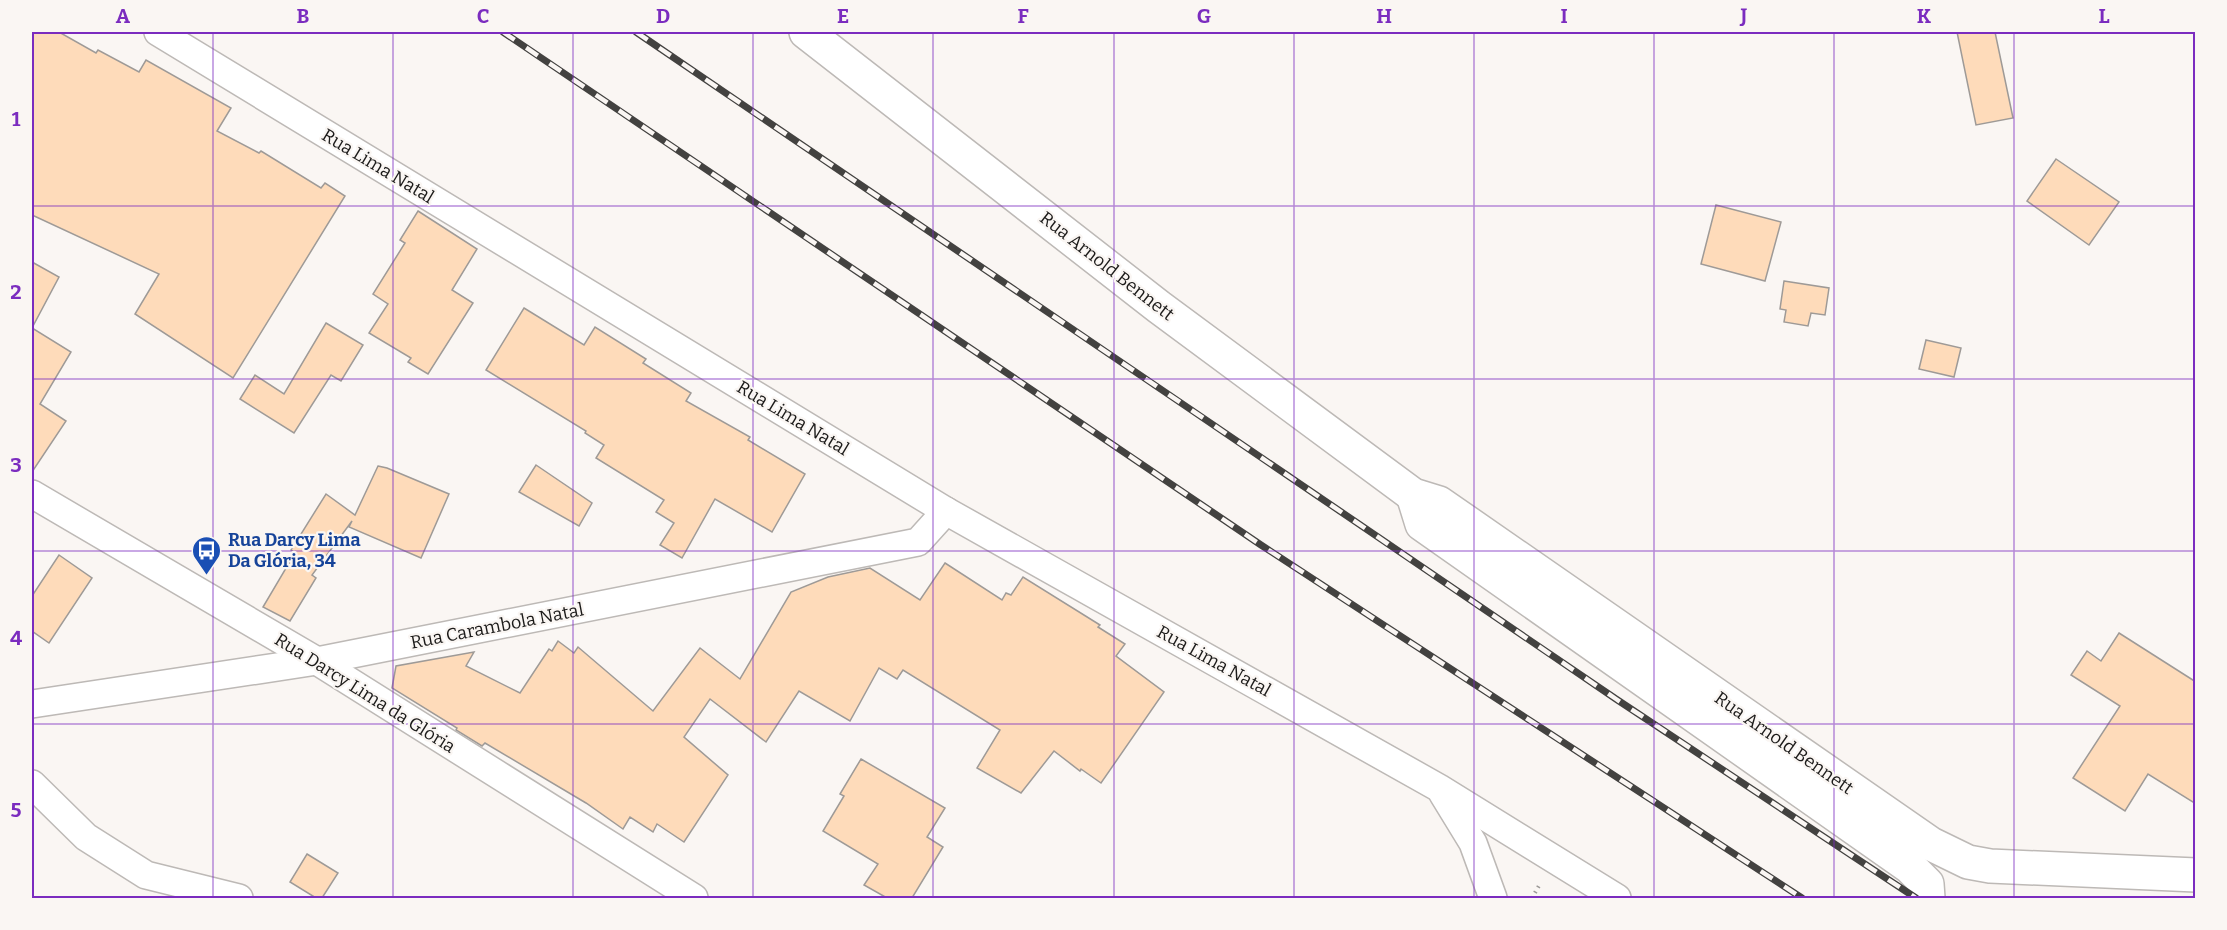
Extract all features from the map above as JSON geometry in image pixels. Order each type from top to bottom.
[{"type":"street","name":"Rua Lima Natal","points":[[158,32],[946,511],[1439,788],[1617,898]]},
{"type":"street","name":"Rua Arnold Bennett","points":[[806,32],[1159,307],[1413,495],[1439,503],[1906,828],[1952,855],[1968,862],[1990,866],[2196,875]]},
{"type":"street","name":"Rua Darcy Lima da Glória","points":[[32,494],[317,662],[694,898]]},
{"type":"street","name":"Rua Arnold Bennett","points":[[1413,495],[1422,524],[1910,867],[1927,884],[1928,898]]},
{"type":"street","name":"Rua Carambola Natal","points":[[32,704],[317,662],[918,543],[946,511]]},
{"type":"street","points":[[32,784],[86,837],[146,875],[239,898]]},
{"type":"street","name":"Rua Lima Natal","points":[[1439,788],[1473,843],[1493,898]]},
{"type":"building","points":[[32,32],[59,32],[96,53],[98,50],[139,72],[146,60],[231,108],[217,131],[259,153],[261,151],[321,188],[325,183],[345,196],[233,378],[135,314],[159,274],[32,215]]},
{"type":"building","points":[[1957,32],[1995,32],[2013,118],[1976,125]]},
{"type":"building","points":[[2056,159],[2119,202],[2089,245],[2027,201]]},
{"type":"building","points":[[1716,205],[1781,222],[1765,281],[1701,264]]},
{"type":"building","points":[[418,211],[477,249],[452,290],[473,303],[428,374],[408,362],[411,358],[369,333],[388,304],[373,294],[405,243],[400,240]]},
{"type":"building","points":[[32,262],[59,277],[32,328]]},
{"type":"building","points":[[1784,281],[1829,288],[1825,315],[1811,313],[1808,326],[1784,322],[1786,310],[1780,309]]},
{"type":"building","points":[[524,308],[584,345],[595,327],[646,359],[643,363],[691,393],[686,401],[750,437],[748,440],[805,474],[772,532],[715,499],[682,558],[660,545],[674,523],[656,512],[664,500],[596,458],[604,445],[585,433],[586,431],[486,370]]},
{"type":"building","points":[[326,323],[363,345],[341,381],[331,375],[294,433],[240,399],[255,375],[284,394]]},
{"type":"building","points":[[32,328],[71,352],[40,404],[66,421],[32,472]]},
{"type":"building","points":[[1926,340],[1961,348],[1954,377],[1919,369]]},
{"type":"building","points":[[536,465],[592,503],[579,526],[519,492]]},
{"type":"building","points":[[378,466],[449,494],[421,558],[349,527],[352,521],[312,575],[316,578],[290,621],[263,607],[295,553],[291,550],[326,494],[355,515]]},
{"type":"building","points":[[59,555],[92,578],[49,643],[32,631],[32,596]]},
{"type":"building","points":[[945,563],[1002,600],[1006,593],[1011,595],[1023,577],[1100,625],[1098,627],[1125,644],[1116,656],[1164,692],[1101,783],[1081,769],[1080,771],[1054,751],[1021,793],[977,768],[1000,730],[903,670],[897,679],[879,668],[850,721],[799,691],[766,742],[710,699],[684,737],[728,775],[684,842],[657,824],[653,832],[630,817],[623,829],[586,803],[485,743],[482,746],[392,688],[396,666],[474,652],[466,666],[520,693],[549,649],[552,651],[558,641],[574,653],[578,647],[653,711],[700,648],[740,679],[791,592],[828,577],[870,568],[920,600]]},
{"type":"building","points":[[2119,633],[2196,682],[2196,804],[2148,774],[2125,811],[2073,778],[2120,706],[2071,675],[2087,651],[2101,661]]},
{"type":"building","points":[[861,759],[945,808],[927,837],[943,847],[912,898],[887,898],[864,885],[878,864],[823,831],[844,796],[840,794]]},
{"type":"building","points":[[307,854],[338,873],[322,898],[316,898],[290,882]]},
{"type":"railway","points":[[503,32],[1261,545],[1802,898]]},
{"type":"railway","points":[[636,32],[1616,699],[1916,898]]},
{"type":"place","name":"Rua Darcy Lima Da Glória, 34","points":[[207,576]]}]
